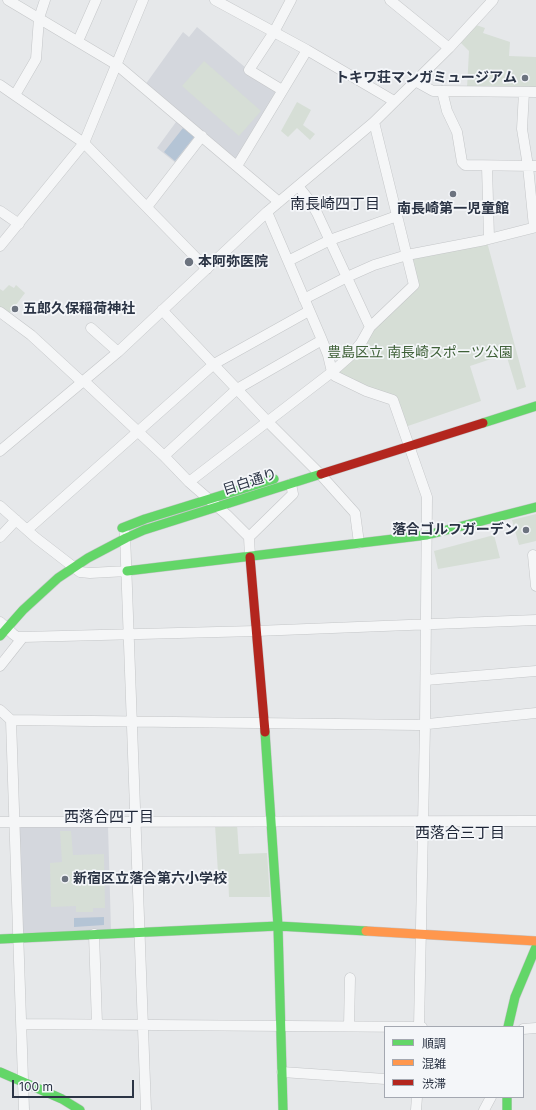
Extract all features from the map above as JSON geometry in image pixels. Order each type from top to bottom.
[{"type":"street","points":[[8,0],[117,65],[278,202]]},
{"type":"street","points":[[15,95],[36,59],[39,18],[45,0]]},
{"type":"street","points":[[78,41],[96,0]]},
{"type":"street","points":[[0,246],[84,143],[143,0]]},
{"type":"street","points":[[215,0],[227,3],[274,32],[394,101]]},
{"type":"street","points":[[282,90],[249,70],[274,32],[291,0]]},
{"type":"street","points":[[390,0],[449,48]]},
{"type":"street","points":[[0,451],[118,352],[278,202],[374,122],[449,48],[493,0]]},
{"type":"street","points":[[237,166],[307,50]]},
{"type":"street","points":[[414,81],[433,90],[442,91],[536,92]]},
{"type":"street","points":[[1,88],[15,95],[84,143],[207,269]]},
{"type":"street","points":[[442,91],[447,112],[458,132],[462,162],[465,165],[532,166]]},
{"type":"street","points":[[304,299],[374,265],[407,255],[535,227],[532,166],[522,129],[524,92]]},
{"type":"street","points":[[189,482],[332,372],[349,357],[361,343],[370,327],[414,285],[374,122]]},
{"type":"street","points":[[147,207],[202,136]]},
{"type":"street","points":[[487,166],[489,238]]},
{"type":"street","points":[[298,186],[310,201],[330,240],[370,327]]},
{"type":"street","points":[[0,211],[19,224]]},
{"type":"street","points":[[267,212],[322,340],[328,355],[332,372],[335,376],[366,391],[393,400],[408,439],[427,497],[424,821],[419,1026]]},
{"type":"street","points":[[288,261],[330,240],[397,216]]},
{"type":"street","points":[[162,310],[355,512],[359,543]]},
{"type":"street","points":[[27,530],[214,364],[309,311]]},
{"type":"street","points":[[0,312],[31,335],[164,456],[189,482],[219,507],[249,537],[278,926],[283,1110]]},
{"type":"street","points":[[91,328],[118,352]]},
{"type":"street","points":[[164,456],[237,389],[322,340]]},
{"type":"street","name":"目白通り","points":[[2,624],[58,578],[67,563],[144,530],[291,484],[315,469],[408,439],[536,406]]},
{"type":"street","name":"目白通り","points":[[112,533],[145,519],[280,477]]},
{"type":"street","points":[[249,537],[293,494],[291,484]]},
{"type":"street","points":[[0,506],[67,563],[80,572],[90,573],[127,571],[427,535],[536,506]]},
{"type":"street","points":[[0,537],[16,520]]},
{"type":"street","points":[[125,527],[146,1110]]},
{"type":"street","points":[[533,555],[536,586]]},
{"type":"street","points":[[2,624],[17,637],[22,637],[256,631],[536,620]]},
{"type":"street","points":[[0,666],[22,637]]},
{"type":"street","points":[[426,680],[536,671]]},
{"type":"street","points":[[0,710],[11,720],[425,725],[536,713]]},
{"type":"street","points":[[11,720],[24,1110]]},
{"type":"street","points":[[0,822],[536,821]]},
{"type":"street","points":[[0,939],[278,926],[421,933],[536,941]]},
{"type":"street","points":[[94,934],[97,1024]]},
{"type":"street","points":[[508,1026],[515,997],[536,947]]},
{"type":"street","points":[[349,1026],[350,978]]},
{"type":"street","points":[[22,1024],[384,1026]]},
{"type":"street","points":[[524,1029],[536,1028]]},
{"type":"street","points":[[0,1072],[62,1099],[80,1110]]},
{"type":"street","points":[[282,1072],[384,1078]]},
{"type":"street","points":[[416,1110],[417,1098]]},
{"type":"street","points":[[484,1110],[490,1098]]},
{"type":"street","points":[[507,1098],[507,1110]]},
{"type":"shaded area","points":[[197,27],[246,68],[244,72],[277,91],[236,161],[145,85],[183,32],[189,37]]},
{"type":"shaded area","points":[[176,122],[180,122],[199,137],[177,164],[157,148]]},
{"type":"shaded area","name":"新宿区立落合第六小学校","points":[[22,826],[108,826],[111,930],[22,933],[19,829]]},
{"type":"green space","points":[[476,25],[485,28],[483,33],[510,42],[509,56],[536,57],[536,90],[467,88],[469,51],[460,42]]},
{"type":"green space","points":[[204,61],[261,111],[239,136],[182,86]]},
{"type":"green space","points":[[297,102],[311,110],[303,125],[315,134],[310,140],[297,128],[288,137],[281,131]]},
{"type":"green space","name":"豊島区立 南長崎スポーツ公園","points":[[487,242],[526,387],[517,390],[506,354],[470,366],[481,401],[405,427],[394,398],[365,388],[336,371],[374,325],[416,286],[411,260],[413,257]]},
{"type":"green space","points":[[9,285],[14,288],[16,285],[25,293],[9,314],[0,308],[0,289],[3,291]]},
{"type":"green space","name":"落合ゴルフガーデン","points":[[536,514],[536,541],[519,545],[512,520]]},
{"type":"green space","points":[[494,535],[500,558],[438,569],[434,551]]},
{"type":"green space","points":[[237,824],[239,854],[267,853],[270,897],[229,897],[228,873],[218,873],[215,825]]},
{"type":"green space","points":[[60,831],[71,831],[73,855],[104,854],[105,908],[93,908],[93,912],[76,912],[76,906],[51,907],[50,863],[62,862]]},
{"type":"water","points":[[183,128],[194,137],[175,161],[164,152]]},
{"type":"water","points":[[104,917],[104,925],[74,927],[74,918]]},
{"type":"traffic: fast","points":[[483,423],[536,406]]},
{"type":"traffic: fast","points":[[0,636],[23,610],[58,578],[88,558],[126,538],[144,530],[321,474]]},
{"type":"traffic: fast","points":[[122,528],[145,519],[274,479]]},
{"type":"traffic: fast","points":[[127,571],[427,535],[536,507]]},
{"type":"traffic: fast","points":[[265,732],[278,926],[283,1110]]},
{"type":"traffic: fast","points":[[0,939],[278,926],[366,931]]},
{"type":"traffic: fast","points":[[508,1026],[515,997],[536,947]]},
{"type":"traffic: fast","points":[[0,1072],[62,1099],[80,1110]]},
{"type":"traffic: fast","points":[[507,1098],[507,1110]]},
{"type":"traffic: slow","points":[[366,931],[536,941]]},
{"type":"traffic: jam","points":[[321,474],[483,423]]},
{"type":"traffic: jam","points":[[250,557],[265,732]]},
{"type":"place","name":"トキワ荘マンガミュージアム","points":[[525,78]]},
{"type":"place","name":"南長崎第一児童館","points":[[453,194]]},
{"type":"place","name":"本阿弥医院","points":[[189,262]]},
{"type":"place","name":"五郎久保稲荷神社","points":[[15,309]]},
{"type":"place","name":"落合ゴルフガーデン","points":[[526,530]]},
{"type":"place","name":"新宿区立落合第六小学校","points":[[65,879]]},
{"type":"district","name":"南長崎四丁目","points":[[335,204]]},
{"type":"district","name":"西落合四丁目","points":[[109,817]]},
{"type":"district","name":"西落合三丁目","points":[[460,833]]}]
